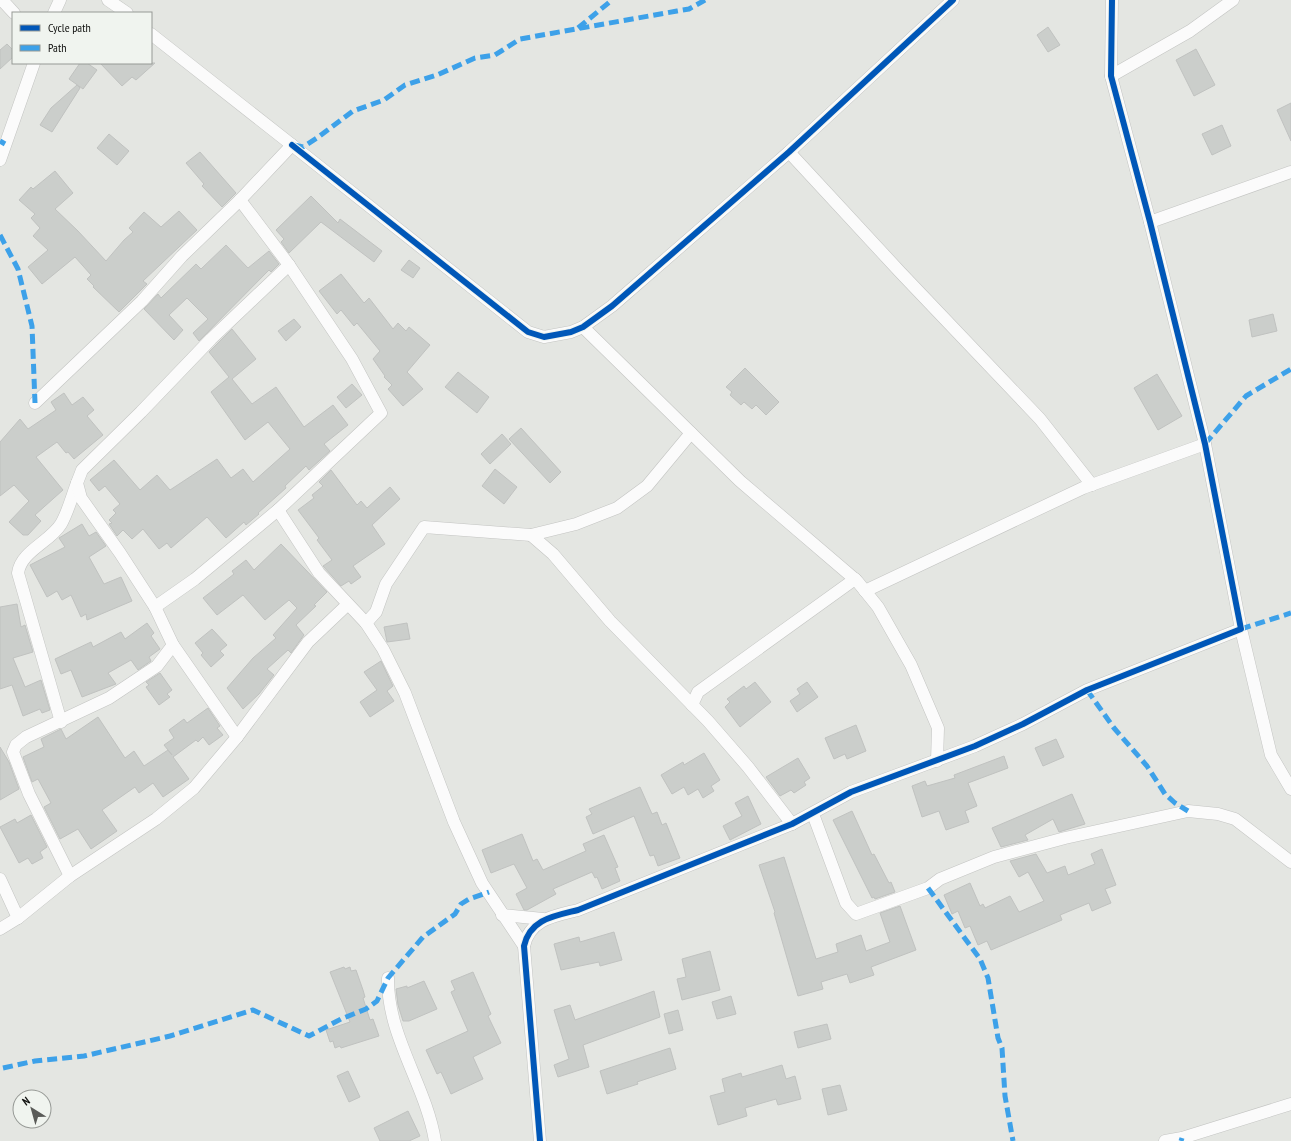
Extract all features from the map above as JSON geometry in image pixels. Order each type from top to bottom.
[{"type":"street","points":[[2,0],[13,12]]},
{"type":"street","points":[[54,12],[60,0]]},
{"type":"street","points":[[108,0],[126,12]]},
{"type":"street","points":[[152,35],[528,332],[544,337],[571,332],[583,327],[612,306],[789,152],[953,0]]},
{"type":"street","points":[[1112,0],[1111,76],[1150,222],[1204,444],[1241,629],[1271,755],[1291,789]]},
{"type":"street","points":[[1111,76],[1190,31],[1233,0]]},
{"type":"street","points":[[0,160],[34,64]]},
{"type":"street","points":[[35,403],[142,301],[182,256],[240,200],[292,145]]},
{"type":"street","points":[[789,152],[900,272],[1040,419],[1092,485]]},
{"type":"street","points":[[1150,222],[1291,172]]},
{"type":"street","points":[[155,607],[195,579],[278,510],[381,413],[352,359],[289,265],[240,200]]},
{"type":"street","points":[[61,722],[18,573],[19,566],[24,559],[60,524],[82,470],[141,412],[210,339],[289,265]]},
{"type":"street","points":[[583,327],[740,481],[854,579],[865,591],[878,607],[911,666],[938,728],[937,761]]},
{"type":"street","points":[[366,624],[376,612],[386,584],[424,527],[531,535],[576,524],[617,508],[648,486],[691,433]]},
{"type":"street","points":[[865,591],[1092,485],[1204,444]]},
{"type":"street","points":[[77,483],[82,498],[155,607],[173,645],[237,737]]},
{"type":"street","points":[[278,510],[319,572],[347,605],[366,624],[383,649],[405,693],[454,822],[482,882],[502,915],[524,946]]},
{"type":"street","points":[[531,535],[553,554],[610,621],[692,705],[748,767],[792,824]]},
{"type":"street","points":[[692,705],[698,692],[854,579]]},
{"type":"street","points":[[0,929],[18,918],[70,876],[156,819],[194,788],[237,737],[297,656],[318,631],[334,619],[347,605]]},
{"type":"street","points":[[502,915],[543,919],[578,910],[792,824],[813,814],[851,792],[975,746],[1016,727],[1087,690],[1241,629]]},
{"type":"street","points":[[70,876],[29,794],[13,752],[16,745],[26,737],[61,722],[109,698],[157,666],[173,645]]},
{"type":"street","points":[[813,814],[846,903],[856,914],[928,888],[940,879],[994,856],[1065,838],[1188,811],[1218,814],[1235,819],[1291,862]]},
{"type":"street","points":[[0,879],[18,918]]},
{"type":"street","points":[[540,1141],[524,946],[530,931],[543,919]]},
{"type":"street","points":[[388,978],[387,996],[406,1059],[423,1095],[435,1141]]},
{"type":"street","points":[[1165,1141],[1182,1138],[1291,1104]]},
{"type":"building","points":[[1048,27],[1060,45],[1048,52],[1037,35]]},
{"type":"building","points":[[7,44],[12,49],[12,58],[0,69],[0,50]]},
{"type":"building","points":[[1196,49],[1215,85],[1194,96],[1176,60]]},
{"type":"building","points":[[155,63],[136,80],[132,77],[122,86],[101,64]]},
{"type":"building","points":[[79,64],[88,64],[97,70],[83,89],[69,79]]},
{"type":"building","points":[[77,85],[80,88],[52,132],[40,125],[51,108]]},
{"type":"building","points":[[1291,103],[1291,141],[1277,110]]},
{"type":"building","points":[[1222,125],[1231,146],[1212,155],[1202,134]]},
{"type":"building","points":[[109,134],[129,151],[117,165],[97,148]]},
{"type":"building","points":[[200,152],[236,193],[222,207],[202,186],[204,184],[186,163]]},
{"type":"building","points":[[55,171],[73,193],[55,209],[106,261],[133,232],[129,228],[144,212],[161,227],[179,211],[197,230],[143,281],[147,284],[119,312],[93,287],[94,286],[87,279],[91,275],[75,257],[42,284],[28,267],[48,250],[33,236],[40,228],[31,218],[35,214],[19,200],[31,187],[33,189]]},
{"type":"building","points":[[311,196],[338,223],[340,219],[382,251],[374,262],[321,222],[289,253],[281,242],[284,239],[276,230]]},
{"type":"building","points":[[226,245],[248,268],[269,251],[279,264],[271,272],[269,270],[199,341],[193,333],[208,319],[187,298],[169,315],[183,330],[174,340],[144,309],[158,294],[161,298],[196,264],[201,269]]},
{"type":"building","points":[[409,260],[420,268],[413,278],[401,270]]},
{"type":"building","points":[[341,274],[364,303],[369,298],[393,329],[398,323],[406,331],[409,327],[430,345],[407,372],[423,389],[403,406],[388,389],[392,385],[384,377],[385,376],[373,359],[380,351],[357,323],[354,326],[341,310],[337,314],[319,291]]},
{"type":"building","points":[[1273,314],[1277,331],[1252,337],[1249,320]]},
{"type":"building","points":[[294,319],[301,327],[286,341],[278,331]]},
{"type":"building","points":[[232,329],[256,359],[232,379],[252,404],[276,387],[304,427],[333,405],[348,425],[324,444],[330,451],[309,470],[306,466],[285,486],[286,488],[258,513],[259,514],[246,525],[244,522],[226,538],[207,517],[171,548],[167,543],[159,549],[143,529],[132,539],[123,530],[117,536],[109,524],[112,523],[109,520],[116,513],[113,510],[120,504],[105,486],[99,491],[90,480],[114,460],[140,490],[157,475],[170,490],[217,459],[231,478],[243,469],[253,482],[290,449],[268,422],[245,440],[211,392],[229,377],[209,352]]},
{"type":"building","points":[[745,368],[779,402],[766,415],[756,405],[752,409],[744,402],[741,405],[730,395],[732,392],[726,387]]},
{"type":"building","points":[[458,372],[489,397],[477,413],[445,387]]},
{"type":"building","points":[[1157,374],[1182,416],[1158,430],[1134,388]]},
{"type":"building","points":[[352,384],[362,395],[346,408],[337,397]]},
{"type":"building","points":[[64,393],[72,405],[83,397],[94,410],[87,416],[103,435],[74,459],[68,452],[66,453],[57,442],[36,457],[63,490],[35,515],[41,521],[28,535],[23,535],[9,522],[29,501],[14,485],[0,496],[0,442],[20,419],[28,429],[56,410],[51,402]]},
{"type":"building","points":[[521,428],[561,472],[550,483],[509,439]]},
{"type":"building","points":[[502,434],[511,444],[490,464],[481,454]]},
{"type":"building","points":[[495,469],[517,487],[504,504],[482,486]]},
{"type":"building","points":[[331,470],[357,505],[361,501],[367,508],[390,487],[400,499],[372,525],[385,544],[353,566],[361,577],[351,584],[349,581],[341,586],[323,566],[332,560],[317,540],[319,538],[298,510],[314,498],[312,495],[323,486],[319,482]]},
{"type":"building","points":[[82,524],[89,536],[96,532],[106,546],[89,557],[104,584],[121,577],[132,601],[87,620],[86,614],[81,617],[71,595],[62,600],[57,591],[47,597],[30,565],[65,547],[59,538]]},
{"type":"building","points":[[281,544],[327,592],[314,605],[316,606],[296,625],[304,635],[291,653],[288,650],[267,669],[274,675],[259,694],[243,709],[227,688],[253,658],[276,638],[273,635],[297,608],[289,600],[265,620],[243,595],[217,615],[203,598],[234,574],[232,571],[246,560],[254,570]]},
{"type":"building","points":[[17,604],[21,627],[25,625],[33,652],[13,658],[25,687],[41,680],[50,710],[42,713],[40,709],[23,716],[12,685],[0,689],[0,607]]},
{"type":"building","points":[[147,623],[154,633],[151,636],[160,649],[149,657],[151,661],[138,670],[131,660],[108,673],[116,684],[82,697],[71,670],[61,674],[55,659],[91,642],[93,647],[121,632],[125,639]]},
{"type":"building","points":[[407,623],[410,639],[387,642],[384,627]]},
{"type":"building","points":[[212,629],[227,645],[220,651],[224,655],[211,667],[201,655],[203,653],[195,643]]},
{"type":"building","points":[[381,661],[393,686],[387,691],[394,701],[370,717],[360,702],[377,690],[364,672]]},
{"type":"building","points":[[160,673],[172,690],[167,694],[170,697],[159,705],[146,687],[149,685],[146,682]]},
{"type":"building","points":[[755,682],[771,702],[740,727],[725,707],[730,702],[727,699],[744,686],[746,689]]},
{"type":"building","points":[[807,682],[818,697],[797,712],[790,701],[800,694],[797,689]]},
{"type":"building","points":[[208,708],[220,726],[217,728],[223,735],[209,745],[203,737],[198,742],[196,740],[173,757],[189,779],[163,797],[153,783],[139,793],[135,787],[102,810],[117,831],[91,849],[78,829],[60,839],[44,807],[51,803],[38,779],[32,782],[23,757],[44,747],[41,739],[61,729],[66,739],[98,717],[125,758],[134,751],[144,766],[168,750],[164,745],[174,738],[169,730],[184,719],[187,723]]},
{"type":"building","points":[[856,725],[866,751],[847,759],[845,754],[834,759],[825,738]]},
{"type":"building","points":[[1056,739],[1064,757],[1043,766],[1035,748]]},
{"type":"building","points":[[0,747],[9,762],[19,789],[0,800]]},
{"type":"building","points":[[704,753],[720,780],[711,786],[714,791],[703,798],[698,789],[688,795],[684,787],[672,794],[661,775],[683,762],[684,765]]},
{"type":"building","points":[[1004,756],[1008,768],[968,783],[977,806],[965,811],[969,822],[946,830],[939,811],[922,817],[912,786],[925,781],[927,786],[955,778],[954,775]]},
{"type":"building","points":[[798,758],[810,778],[804,782],[806,785],[794,793],[791,790],[780,796],[766,777]]},
{"type":"building","points":[[640,787],[652,814],[657,812],[662,825],[666,823],[680,858],[658,866],[654,855],[650,856],[634,816],[593,834],[586,817],[592,814],[589,809]]},
{"type":"building","points":[[1072,794],[1085,824],[1059,832],[1053,819],[1025,835],[1028,840],[1001,847],[992,828]]},
{"type":"building","points":[[748,796],[761,824],[730,840],[723,826],[742,816],[735,803]]},
{"type":"building","points":[[852,811],[872,855],[874,854],[889,883],[891,882],[895,892],[875,899],[874,897],[872,898],[833,820]]},
{"type":"building","points":[[31,815],[47,847],[40,852],[43,858],[32,864],[28,858],[19,863],[0,827],[15,819],[17,823]]},
{"type":"building","points":[[522,834],[533,861],[537,859],[543,870],[586,851],[583,844],[604,835],[618,867],[615,868],[620,881],[602,889],[597,877],[595,878],[592,872],[553,889],[556,894],[527,910],[524,910],[516,894],[527,888],[514,864],[491,873],[482,850]]},
{"type":"building","points":[[1102,849],[1116,885],[1105,889],[1111,903],[1092,911],[1089,903],[1060,915],[1062,920],[991,950],[987,941],[978,945],[970,926],[965,928],[958,911],[952,914],[944,895],[970,883],[980,906],[983,904],[985,908],[1010,896],[1019,912],[1044,901],[1028,872],[1019,877],[1010,861],[1036,854],[1047,873],[1065,866],[1068,875],[1095,864],[1091,854]]},
{"type":"building","points":[[784,857],[816,959],[838,952],[836,944],[861,935],[866,951],[890,942],[880,913],[900,906],[916,950],[871,967],[874,975],[850,983],[847,974],[821,982],[823,989],[798,996],[774,913],[775,912],[759,865]]},
{"type":"building","points":[[614,932],[622,960],[600,966],[599,962],[561,970],[554,944],[579,937],[580,942]]},
{"type":"building","points":[[710,951],[720,990],[682,1000],[677,979],[686,977],[682,959]]},
{"type":"building","points":[[344,967],[345,969],[350,967],[351,971],[356,970],[365,997],[363,998],[370,1020],[373,1019],[379,1036],[341,1048],[340,1046],[335,1048],[333,1041],[330,1042],[326,1030],[350,1022],[330,972]]},
{"type":"building","points":[[473,972],[491,1014],[488,1016],[501,1043],[473,1057],[483,1079],[451,1094],[441,1072],[437,1074],[426,1050],[468,1031],[451,992],[455,990],[451,981]]},
{"type":"building","points":[[424,981],[437,1009],[409,1021],[403,1021],[398,1005],[396,989],[407,986],[407,988]]},
{"type":"building","points":[[654,991],[660,1017],[583,1045],[589,1067],[558,1077],[554,1065],[569,1059],[554,1010],[570,1005],[575,1020]]},
{"type":"building","points":[[731,996],[736,1014],[717,1019],[712,1002]]},
{"type":"building","points":[[678,1010],[683,1030],[669,1034],[664,1014]]},
{"type":"building","points":[[827,1024],[831,1039],[798,1048],[794,1032]]},
{"type":"building","points":[[670,1048],[676,1069],[607,1094],[600,1071]]},
{"type":"building","points":[[782,1065],[786,1079],[795,1076],[801,1099],[778,1105],[776,1099],[745,1108],[747,1116],[718,1125],[710,1096],[725,1092],[722,1079],[741,1073],[742,1077]]},
{"type":"building","points":[[348,1071],[360,1097],[349,1102],[337,1076]]},
{"type":"building","points":[[840,1085],[847,1110],[828,1115],[822,1089]]},
{"type":"building","points":[[408,1111],[420,1136],[409,1141],[380,1141],[374,1128]]},
{"type":"marked path","points":[[578,28],[612,0]]},
{"type":"marked path","points":[[294,145],[303,147],[353,111],[384,100],[405,85],[437,75],[475,58],[495,55],[520,39],[689,9],[705,0]]},
{"type":"marked path","points":[[0,141],[5,144]]},
{"type":"marked path","points":[[0,235],[18,269],[32,326],[35,403]]},
{"type":"marked path","points":[[1205,444],[1246,396],[1291,369]]},
{"type":"marked path","points":[[1241,629],[1291,613]]},
{"type":"marked path","points":[[1087,690],[1114,728],[1147,766],[1165,794],[1175,803],[1188,811]]},
{"type":"marked path","points":[[928,888],[980,959],[988,978],[998,1038],[1002,1048],[1005,1096],[1013,1141]]},
{"type":"marked path","points":[[3,1068],[35,1061],[84,1056],[170,1036],[253,1010],[309,1036],[341,1019],[366,1009],[377,1001],[388,978],[423,937],[455,914],[461,904],[469,899],[489,892]]},
{"type":"cycle path","points":[[292,145],[528,332],[544,337],[571,332],[583,327],[612,306],[789,152],[953,0]]},
{"type":"cycle path","points":[[540,1141],[524,946],[527,937],[537,924],[560,914],[578,910],[792,824],[851,792],[975,746],[1023,724],[1087,690],[1241,629],[1205,444],[1150,222],[1111,76],[1112,0]]}]
